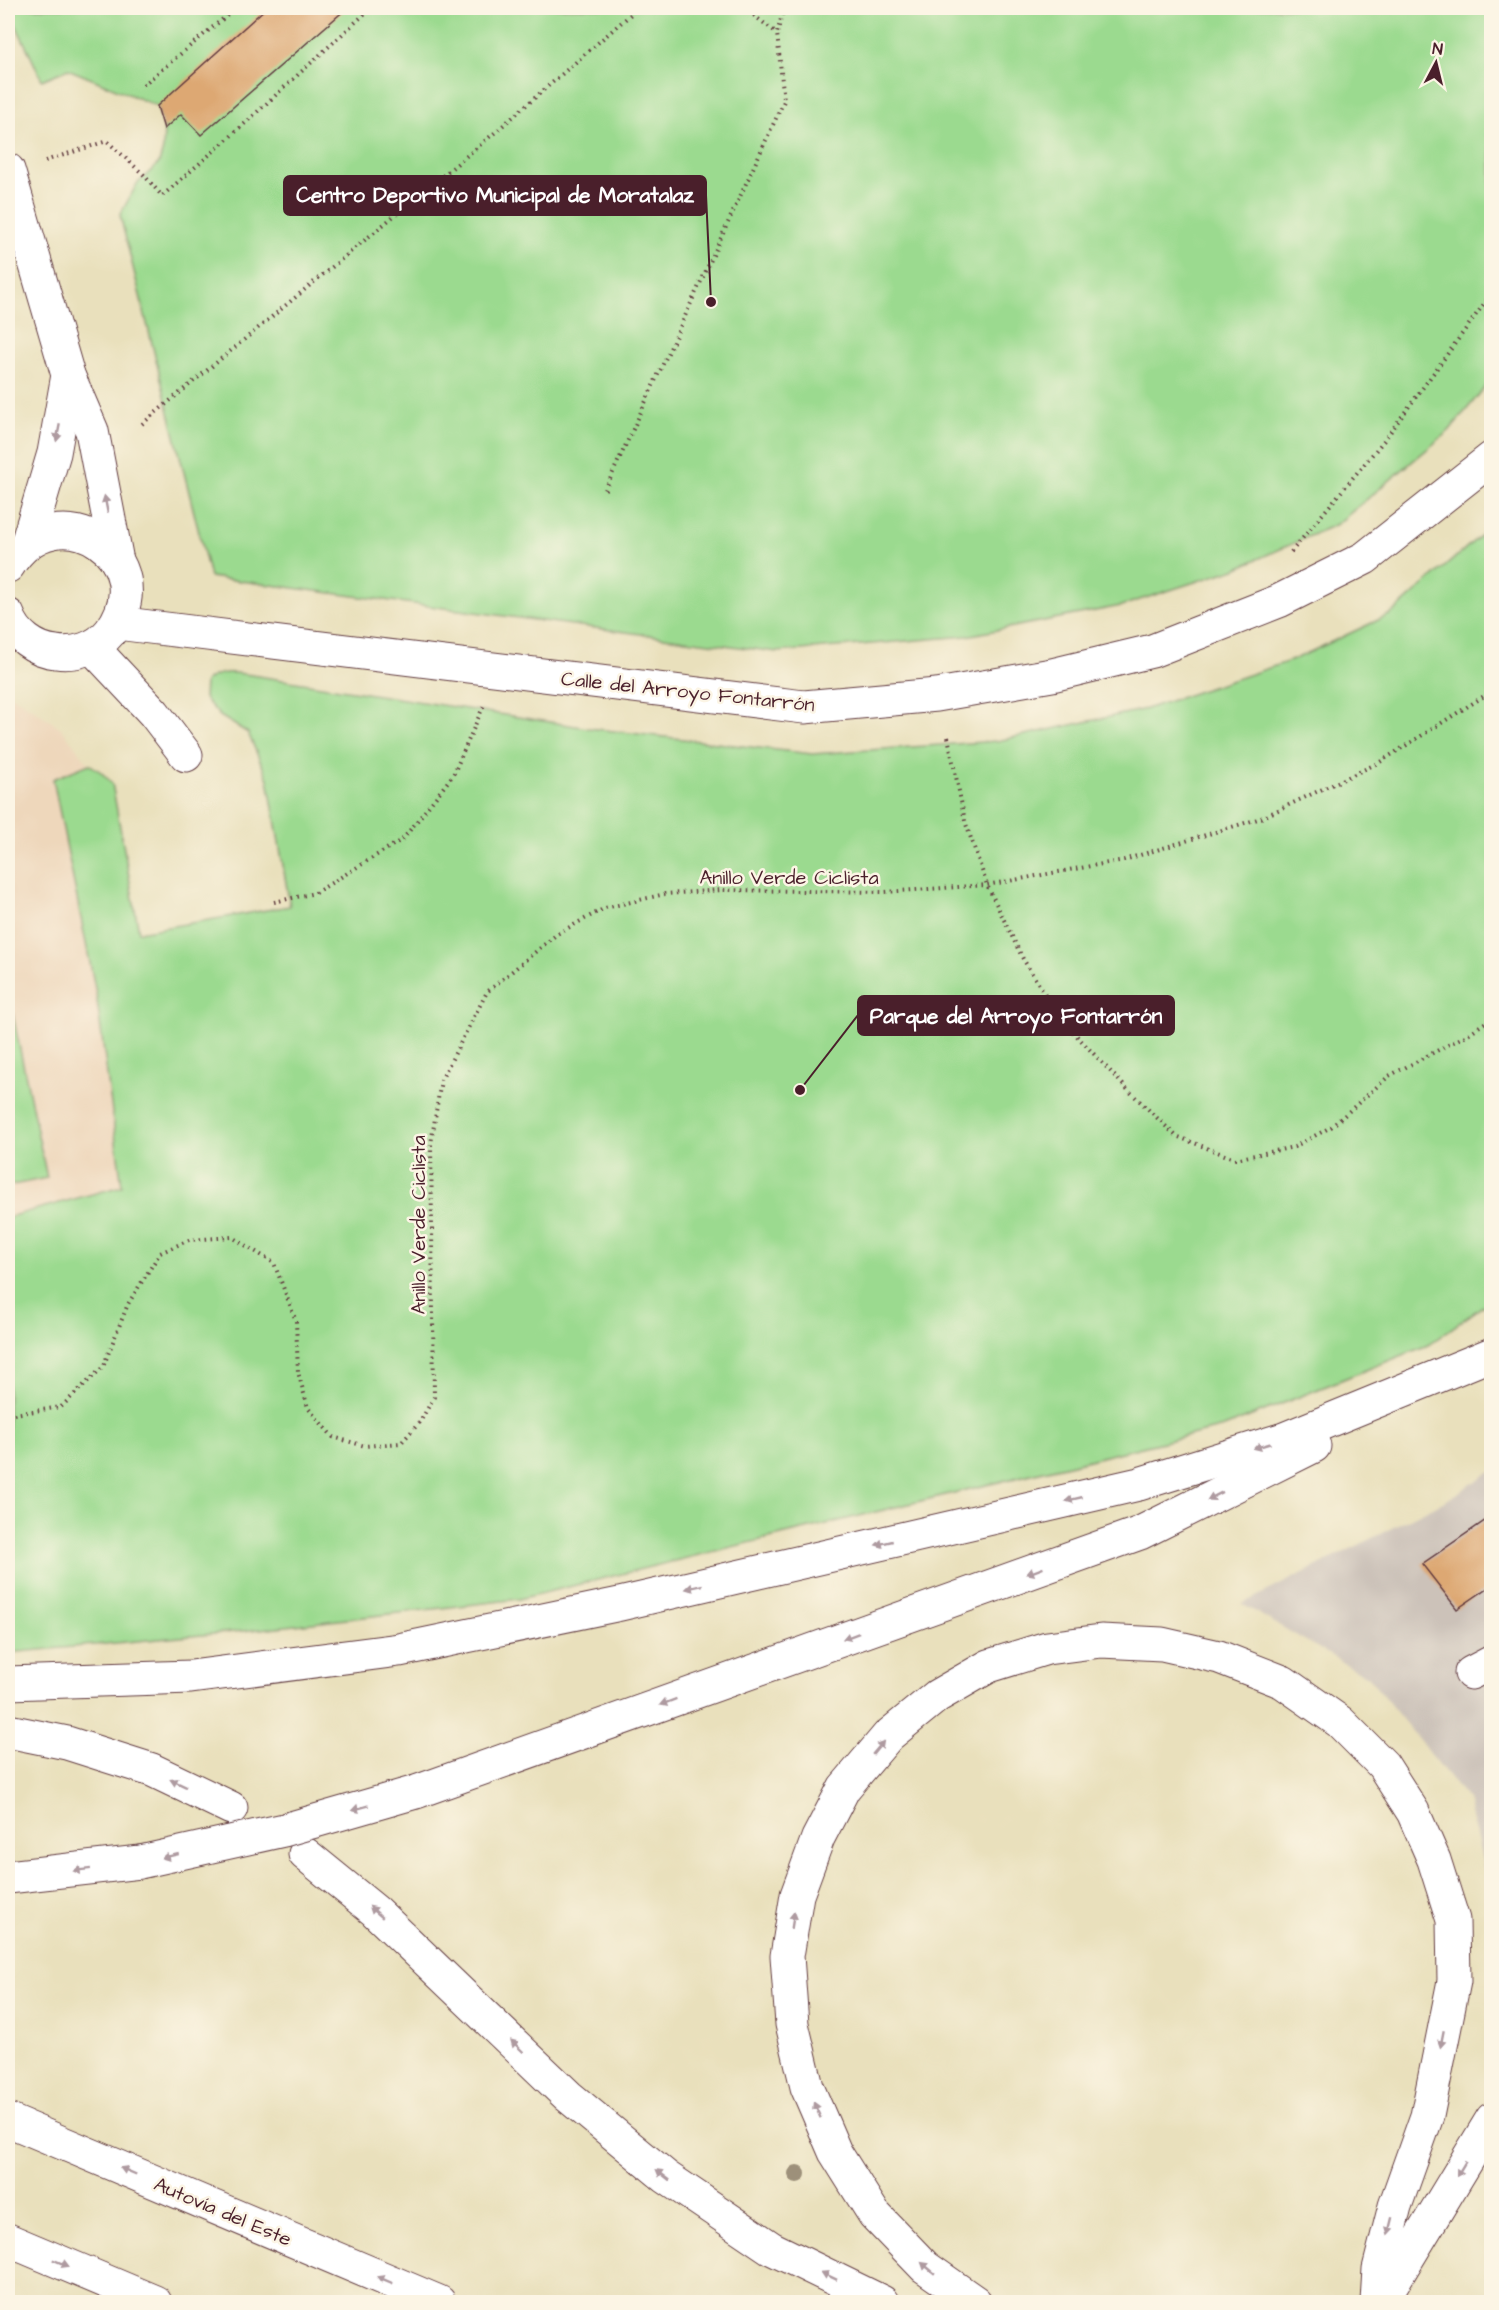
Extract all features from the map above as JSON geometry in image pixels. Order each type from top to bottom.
[{"type":"main road","points":[[8,170],[68,375],[92,430],[117,561]]},
{"type":"main road","points":[[18,554],[54,453],[68,375]]},
{"type":"main road","name":"Calle del Arroyo Fontarrón","points":[[117,623],[804,707],[937,695],[1052,675],[1152,651],[1279,601],[1365,558],[1491,458]]},
{"type":"main road","points":[[12,630],[48,651],[78,652],[92,647],[117,623],[123,608],[125,592],[124,576],[117,561],[108,549],[89,536],[66,530],[43,533],[18,554]]},
{"type":"main road","points":[[92,647],[154,713],[186,755]]},
{"type":"main road","points":[[8,1683],[203,1676],[399,1650],[620,1604],[1139,1484],[1284,1439],[1491,1355]]},
{"type":"main road","points":[[8,1877],[140,1863],[284,1830],[416,1792],[1140,1533],[1491,1355]]},
{"type":"main road","points":[[975,2302],[926,2267],[874,2214],[835,2152],[821,2120],[807,2087],[792,2024],[787,1956],[797,1895],[818,1838],[844,1788],[888,1736],[937,1696],[989,1666],[1047,1648],[1101,1641],[1162,1644],[1207,1654],[1283,1682],[1340,1722],[1383,1766],[1413,1812],[1434,1860],[1453,1920],[1454,1981],[1427,2116],[1395,2206],[1379,2269],[1379,2302]]},
{"type":"main road","points":[[8,1731],[67,1743],[152,1770],[231,1808]]},
{"type":"main road","points":[[305,1854],[375,1911],[568,2096],[666,2177],[771,2248],[882,2302]]},
{"type":"main road","points":[[1379,2302],[1491,2119]]},
{"type":"main road","name":"Autovía del Este","points":[[8,2120],[439,2302]]},
{"type":"main road","points":[[8,2240],[155,2302]]},
{"type":"path","points":[[143,84],[236,8]]},
{"type":"path","points":[[40,162],[107,141],[144,175],[162,196],[371,8]]},
{"type":"path","points":[[142,424],[492,135],[638,8]]},
{"type":"path","points":[[744,8],[777,33]]},
{"type":"path","points":[[605,489],[784,101],[777,33],[784,8]]},
{"type":"path","points":[[1288,555],[1386,438],[1491,293]]},
{"type":"path","name":"Anillo Verde Ciclista","points":[[8,1415],[61,1407],[104,1367],[128,1304],[160,1254],[189,1239],[232,1237],[274,1263],[296,1322],[298,1372],[308,1408],[333,1437],[365,1446],[401,1443],[420,1422],[434,1397],[431,1144],[441,1080],[487,992],[556,934],[605,908],[665,894],[723,890],[885,892],[987,885],[1124,860],[1261,818],[1380,762],[1491,691]]},
{"type":"path","points":[[274,902],[315,893],[403,838],[453,775],[488,697]]},
{"type":"path","points":[[948,737],[965,820],[987,885],[1023,959],[1060,1018],[1126,1088],[1176,1136],[1235,1160],[1294,1147],[1331,1127],[1389,1077],[1465,1036],[1491,1018]]},
{"type":"shaded area","points":[[8,696],[13,696],[61,728],[89,764],[53,780],[96,993],[122,1187],[8,1217]]},
{"type":"shaded area","points":[[1491,1471],[1491,1899],[1468,1800],[1368,1677],[1242,1604],[1447,1500]]},
{"type":"green space","points":[[8,8],[1491,8],[1491,380],[1449,431],[1337,524],[1235,569],[1121,606],[966,636],[777,652],[210,577],[120,215],[137,184],[159,163],[163,149],[164,129],[157,106],[68,69],[42,80]]},
{"type":"green space","points":[[1491,526],[1491,1300],[1428,1345],[1224,1427],[519,1599],[234,1632],[8,1653],[8,1217],[122,1186],[96,993],[53,779],[89,764],[112,783],[139,932],[290,906],[268,779],[248,733],[220,716],[204,698],[205,682],[218,674],[240,673],[588,728],[812,754],[997,741],[1146,709],[1293,660],[1391,614]]},
{"type":"green space","points":[[8,992],[47,1178],[8,1186]]},
{"type":"building","points":[[266,8],[347,8],[201,135],[181,114],[164,129],[157,106]]},
{"type":"building","points":[[1492,1516],[1492,1585],[1457,1609],[1422,1564]]},
{"type":"place","name":"Centro Deportivo Municipal de Moratalaz","points":[[711,302]]},
{"type":"place","name":"Parque del Arroyo Fontarrón","points":[[800,1090]]}]
